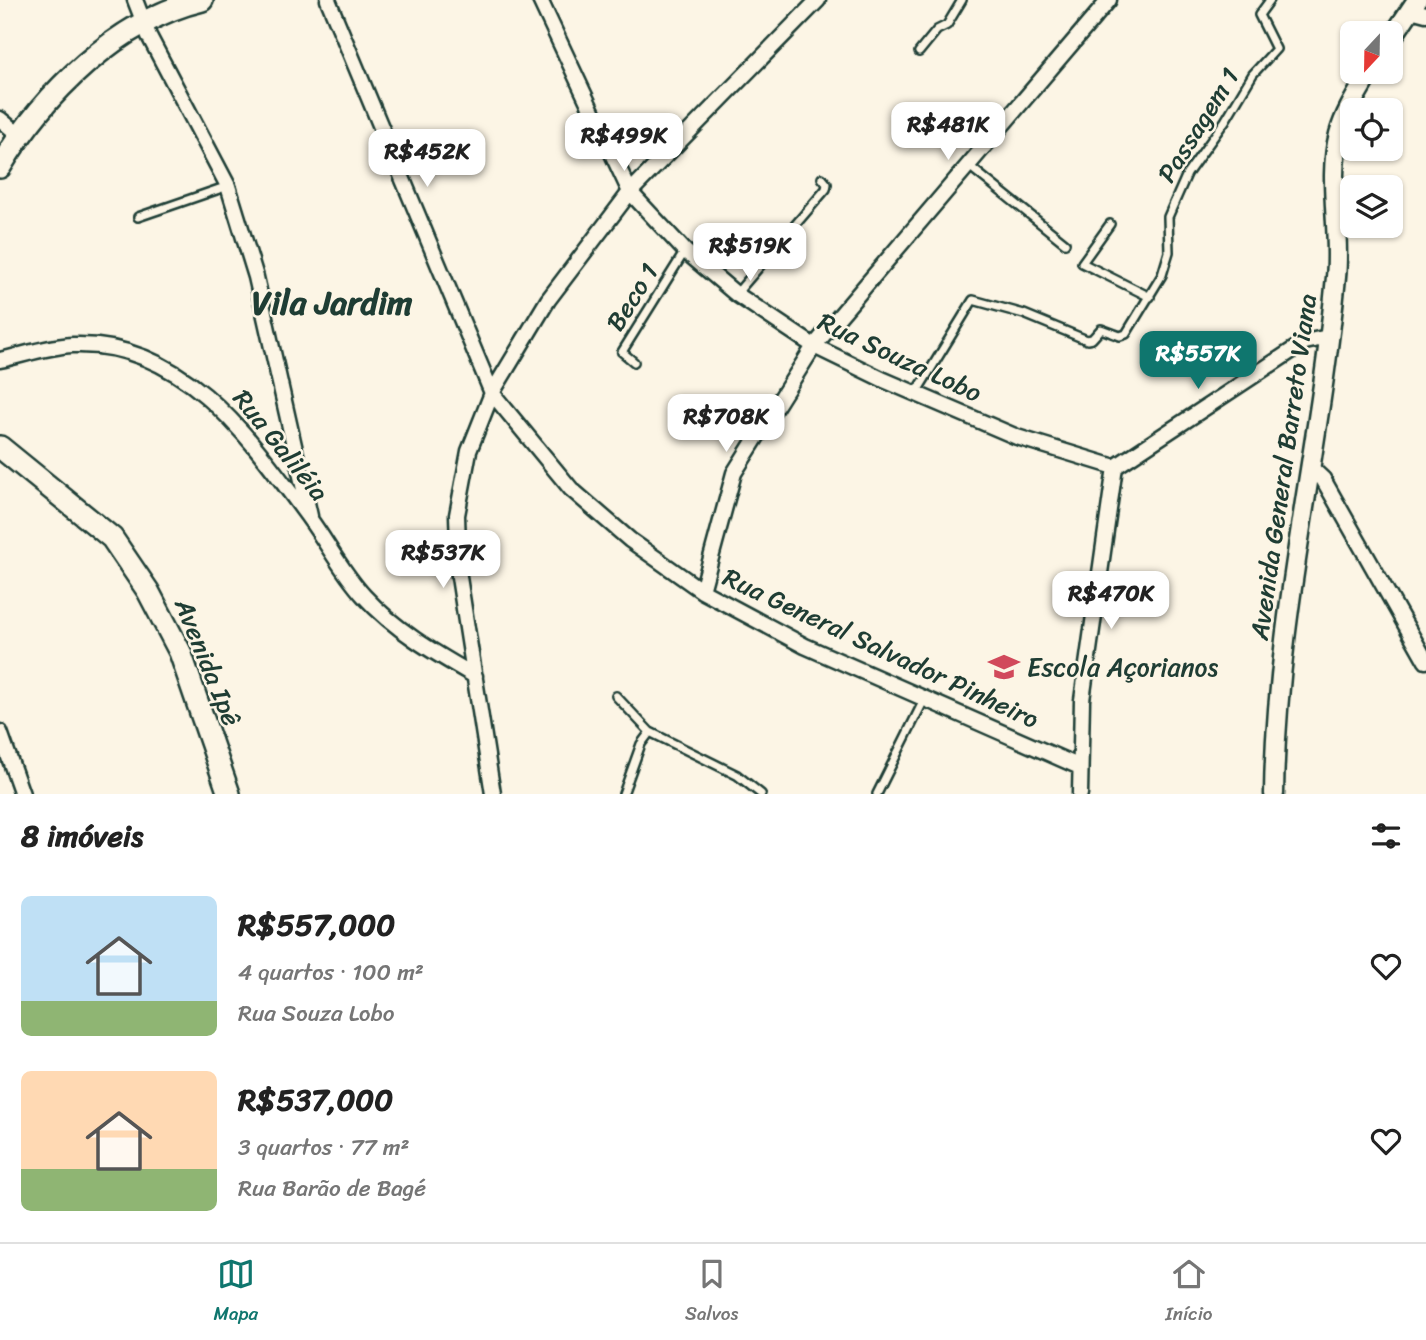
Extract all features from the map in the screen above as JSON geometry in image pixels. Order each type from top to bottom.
[{"type":"main road","points":[[0,167],[19,135],[83,67],[143,20],[169,8],[202,0]]},
{"type":"main road","name":"Avenida Ipê","points":[[0,447],[49,483],[112,538],[148,591],[180,652],[229,794]]},
{"type":"street","points":[[135,0],[228,186],[256,277],[310,519]]},
{"type":"street","name":"Rua General Salvador Pinheiro","points":[[328,0],[492,393],[571,489],[630,540],[702,591],[806,646],[1080,767]]},
{"type":"street","name":"Rua Souza Lobo","points":[[540,0],[630,192],[685,251],[736,294],[814,346],[915,394],[1017,437],[1115,467]]},
{"type":"street","points":[[493,794],[459,578],[457,515],[470,451],[492,393],[548,300],[630,192],[818,0]]},
{"type":"street","points":[[702,591],[734,473],[814,346],[1109,0]]},
{"type":"street","points":[[1404,24],[1418,8]]},
{"type":"street","name":"Avenida General Barreto Viana","points":[[1274,794],[1277,706],[1337,275],[1335,152],[1351,105],[1363,84]]},
{"type":"street","points":[[0,119],[19,135]]},
{"type":"street","points":[[1080,794],[1082,700],[1115,467],[1304,342],[1328,337]]},
{"type":"street","name":"Rua Galiléia","points":[[0,360],[71,345],[111,348],[154,360],[191,381],[223,408],[310,519],[343,572],[365,597],[419,643],[475,676]]},
{"type":"street","points":[[1309,466],[1323,479],[1426,661]]},
{"type":"street","points":[[0,733],[22,794]]},
{"type":"lane","points":[[919,52],[937,30],[947,25],[962,0]]},
{"type":"lane","name":"Passagem 1","points":[[915,394],[973,300],[1024,314],[1089,341],[1101,330],[1125,336],[1163,275],[1169,252],[1168,218],[1187,174],[1225,121],[1252,74],[1276,49],[1259,15],[1270,0]]},
{"type":"lane","points":[[968,165],[1065,243]]},
{"type":"lane","points":[[736,294],[827,190],[827,184],[822,178]]},
{"type":"lane","points":[[138,217],[228,186]]},
{"type":"lane","points":[[1110,224],[1082,262],[1150,297]]},
{"type":"lane","name":"Beco 1","points":[[634,362],[622,352],[685,251]]},
{"type":"lane","points":[[615,696],[650,732],[694,757],[737,775],[761,794]]},
{"type":"lane","points":[[877,794],[924,700]]},
{"type":"lane","points":[[623,794],[640,744],[650,732]]},
{"type":"place","name":"Escola Açorianos","points":[[1004,667]]},
{"type":"district","name":"Vila Jardim","points":[[332,302]]}]
